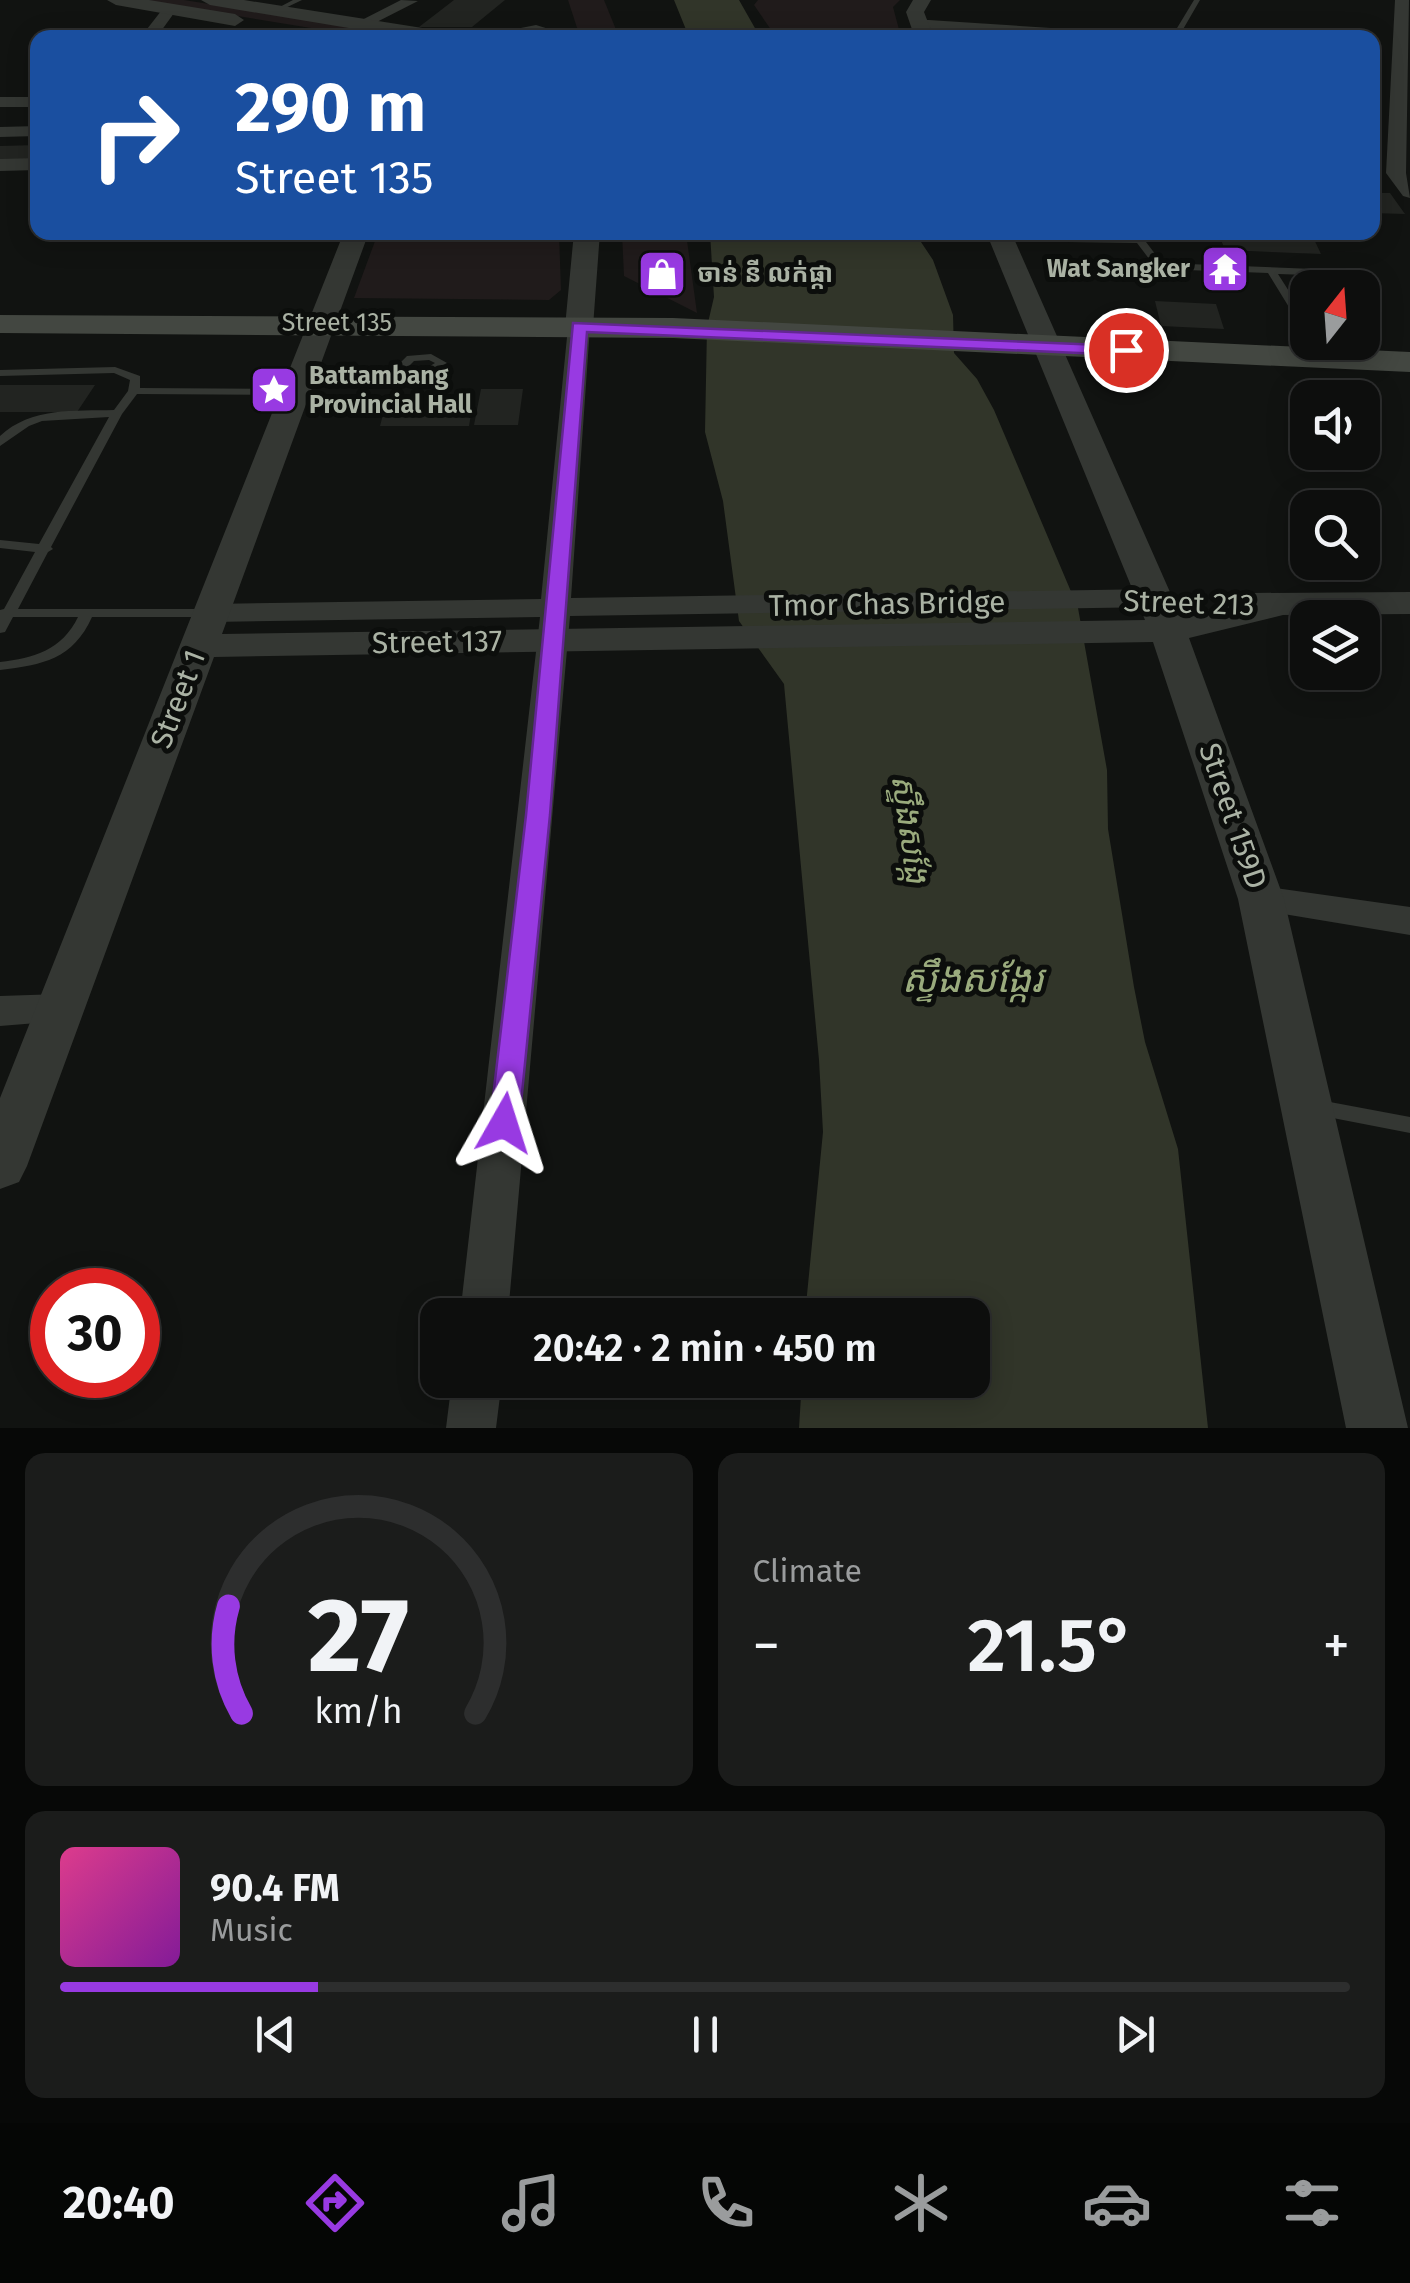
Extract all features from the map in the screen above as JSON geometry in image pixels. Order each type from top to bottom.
[{"type":"main road","name":"Street 135","points":[[0,324],[322,322],[579,326],[1034,347],[1290,350]]},
{"type":"main road","name":"Street 135","points":[[1380,358],[1410,362]]},
{"type":"street","points":[[116,0],[289,30]]},
{"type":"street","points":[[210,0],[394,30]]},
{"type":"street","points":[[922,0],[914,12],[922,30]]},
{"type":"street","points":[[1402,0],[1399,61],[1392,92],[1404,140],[1403,173],[1410,192]]},
{"type":"street","points":[[360,25],[411,1]]},
{"type":"street","points":[[554,8],[566,30]]},
{"type":"street","points":[[153,30],[170,9]]},
{"type":"street","points":[[493,30],[514,12]]},
{"type":"street","points":[[0,102],[30,102]]},
{"type":"street","points":[[0,132],[30,131]]},
{"type":"street","points":[[0,165],[30,164]]},
{"type":"street","name":"Street 1","points":[[0,1166],[354,240]]},
{"type":"street","points":[[486,1298],[555,624],[587,240]]},
{"type":"street","name":"Street 159D","points":[[1001,240],[1034,347],[1163,614],[1262,899],[1377,1428]]},
{"type":"street","name":"Street 213","points":[[676,622],[1104,617],[1278,605],[1410,603]]},
{"type":"street","name":"Street 137","points":[[204,630],[676,622]]},
{"type":"street","points":[[1262,899],[1410,921]]},
{"type":"street","points":[[0,1010],[60,1009]]},
{"type":"street","points":[[471,1428],[474,1398]]},
{"type":"lane","points":[[275,10],[298,0]]},
{"type":"lane","points":[[1179,30],[1196,0]]},
{"type":"lane","points":[[1142,240],[1159,266],[1290,271]]},
{"type":"lane","points":[[1272,270],[1290,300]]},
{"type":"lane","points":[[431,356],[434,324]]},
{"type":"lane","points":[[0,373],[115,370],[136,378],[134,392],[118,413],[46,549],[5,613],[0,629]]},
{"type":"lane","points":[[134,392],[295,392]]},
{"type":"lane","points":[[0,442],[14,426],[39,416],[118,413]]},
{"type":"lane","points":[[0,544],[46,549]]},
{"type":"lane","points":[[5,613],[86,614],[204,630]]},
{"type":"lane","points":[[0,666],[55,653],[76,641],[86,614]]},
{"type":"lane","points":[[1305,1105],[1410,1125]]},
{"type":"shaded area","points":[[140,0],[184,0],[370,30],[323,30]]},
{"type":"shaded area","points":[[568,0],[604,0],[616,30],[578,30]]},
{"type":"shaded area","points":[[758,0],[900,0],[893,7],[899,30],[771,30],[754,5]]},
{"type":"shaded area","points":[[375,240],[559,240],[561,290],[549,300],[354,298]]},
{"type":"shaded area","points":[[622,240],[687,240],[697,313],[624,276]]},
{"type":"water","points":[[674,0],[739,0],[756,30],[686,30]]},
{"type":"water","name":"ស្ទឹងសង្កែរ","points":[[710,240],[920,240],[933,260],[953,315],[954,353],[977,379],[994,410],[1078,608],[1107,770],[1108,829],[1134,987],[1145,1042],[1178,1149],[1208,1428],[799,1428],[801,1398],[990,1398],[990,1298],[807,1298],[823,1132],[784,684],[739,621],[723,501],[705,432],[707,327],[714,297]]},
{"type":"building","points":[[454,0],[505,0],[472,27],[419,27]]},
{"type":"building","points":[[30,145],[30,161],[0,162],[0,146]]},
{"type":"building","points":[[1380,193],[1390,193],[1405,214],[1380,213]]},
{"type":"building","points":[[1221,240],[1314,240],[1321,254],[1225,250]]},
{"type":"building","points":[[1155,301],[1216,304],[1224,329],[1161,326]]},
{"type":"building","points":[[0,385],[95,385],[77,412],[0,412]]},
{"type":"building","points":[[481,389],[523,389],[518,425],[474,425]]},
{"type":"building","points":[[419,399],[473,403],[469,426],[380,426],[386,403],[418,403]]},
{"type":"place","name":"Wat Sangker","points":[[1225,269]]},
{"type":"place","name":"ចាន់ នី លក់ផ្កា","points":[[662,274]]},
{"type":"place","name":"Battambang Provincial Hall","points":[[274,390]]},
{"type":"route","points":[[504,1123],[538,815],[579,326],[1126,350]]},
{"type":"water label","name":"ស្ទឹងសង្កែ","points":[[910,829]]}]
